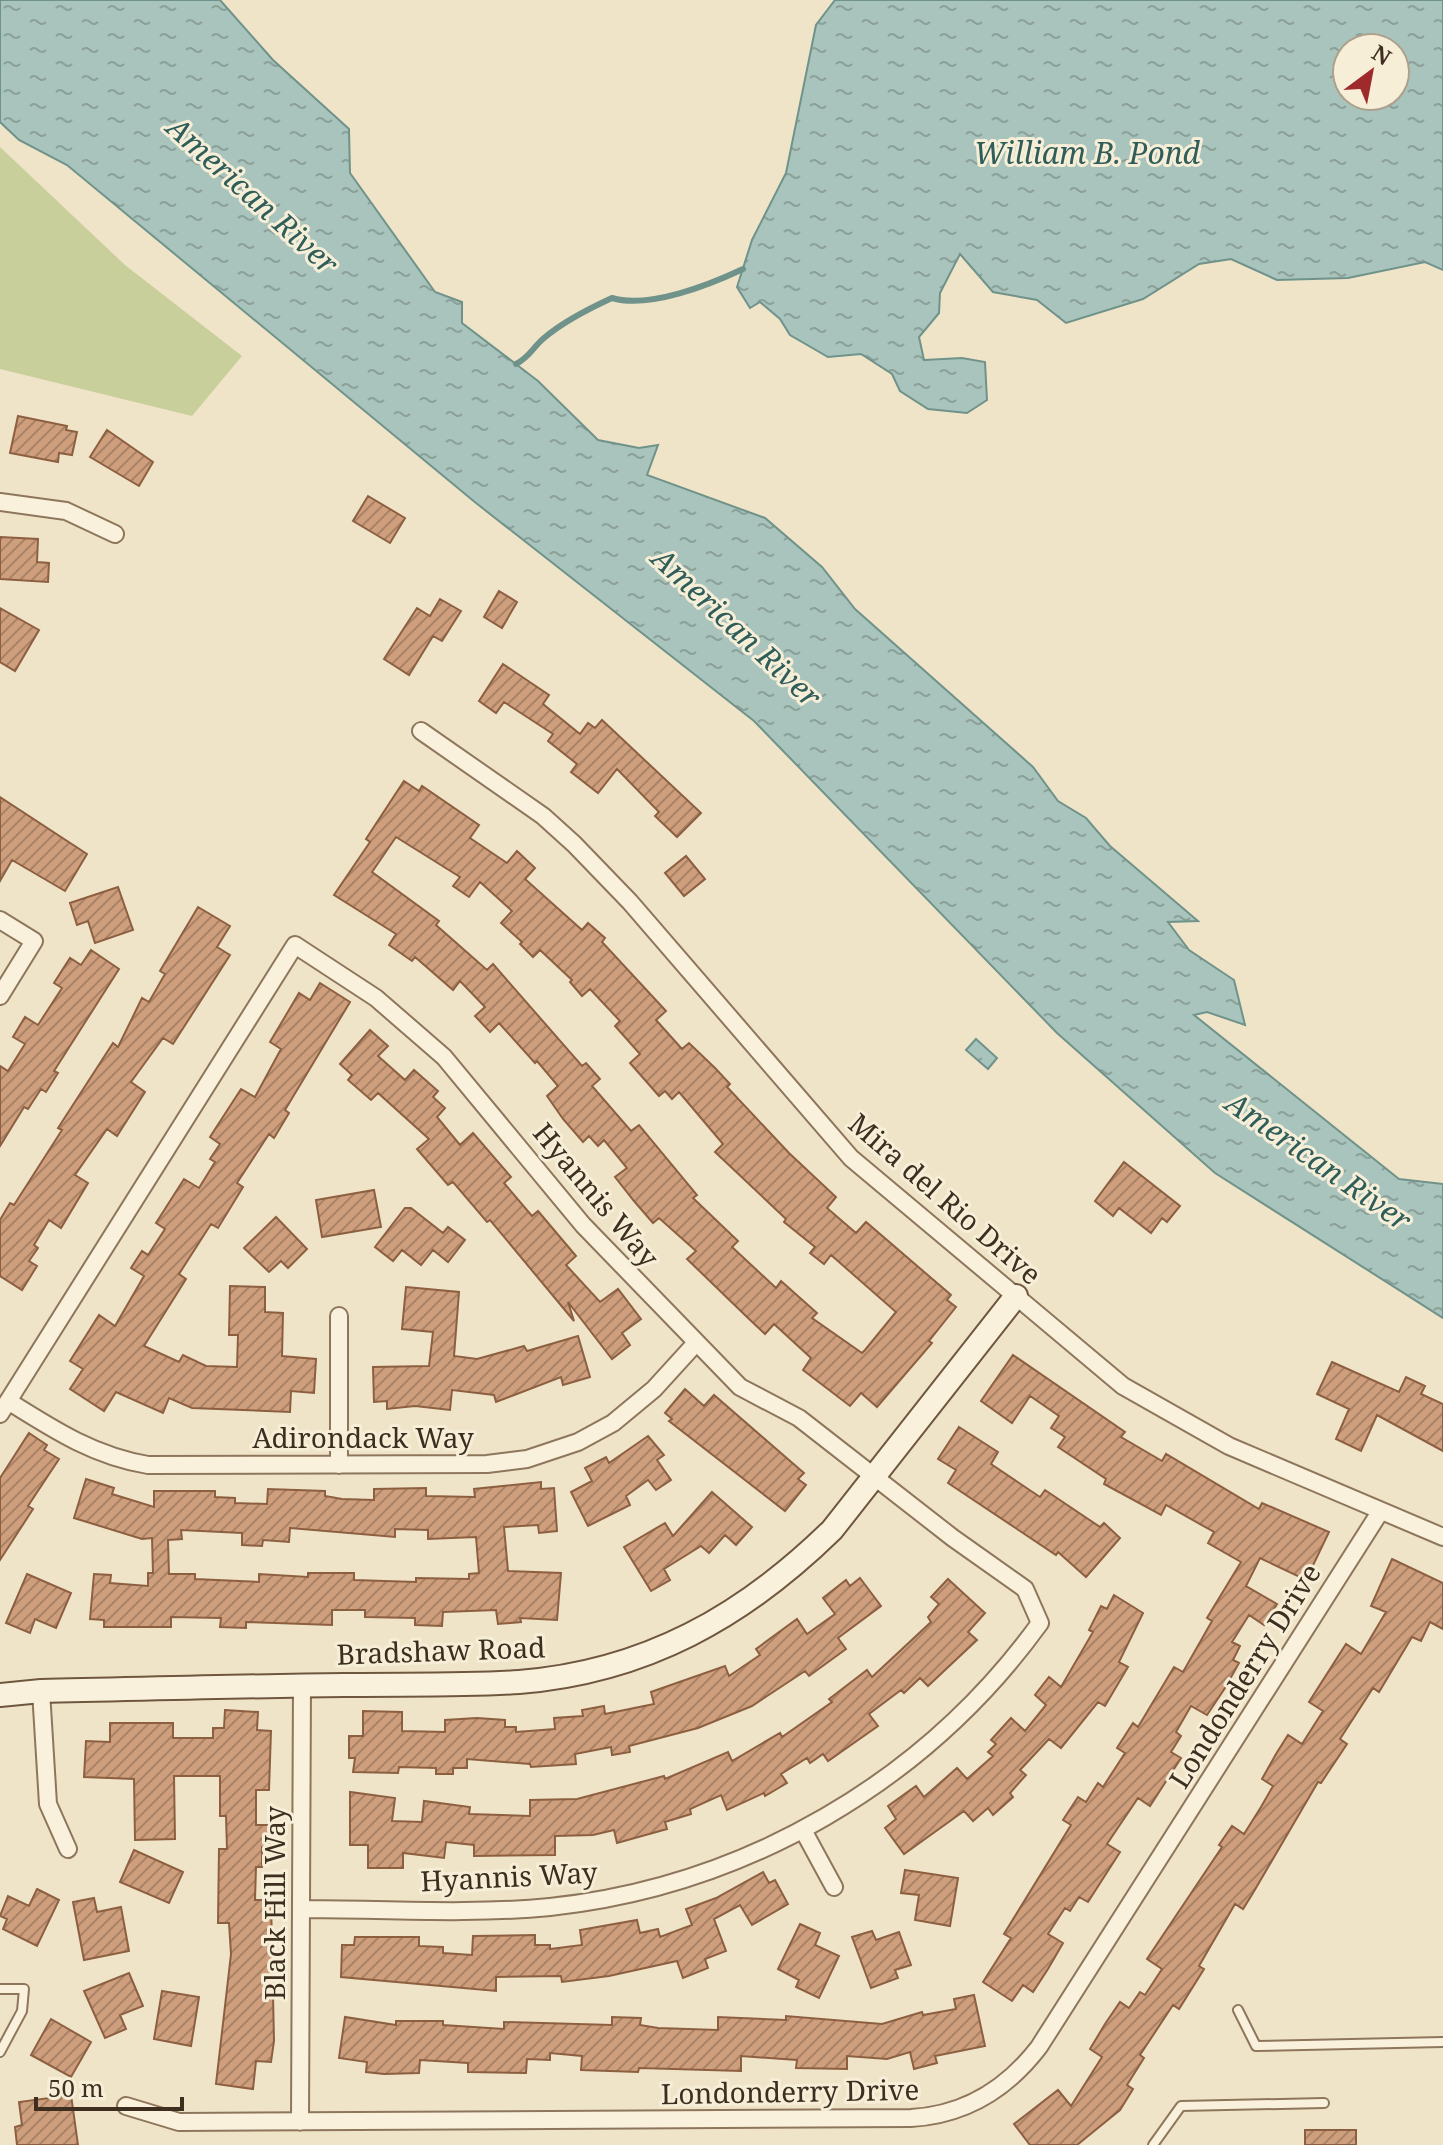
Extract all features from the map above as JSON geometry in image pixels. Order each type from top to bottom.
[{"type":"street","points":[[0,502],[66,511],[115,534]]},
{"type":"street","name":"Mira del Rio Drive","points":[[421,731],[543,816],[574,844],[630,902],[851,1158],[1123,1386],[1181,1421],[1380,1512],[1443,1537]]},
{"type":"street","points":[[0,920],[34,941],[0,996]]},
{"type":"street","name":"Hyannis Way","points":[[4,1408],[295,945],[376,998],[444,1057],[583,1225],[740,1387],[799,1418],[1025,1589],[1040,1623],[997,1678],[928,1745],[877,1785],[803,1830],[690,1878],[597,1900],[501,1910],[301,1909]]},
{"type":"street","name":"Bradshaw Road","points":[[0,1695],[41,1691],[518,1682],[598,1669],[645,1655],[690,1636],[759,1595],[832,1530],[1016,1296]]},
{"type":"street","points":[[339,1316],[339,1465]]},
{"type":"street","name":"Adirondack Way","points":[[4,1408],[72,1442],[117,1460],[148,1465],[487,1464],[553,1452],[613,1423],[635,1407],[695,1344]]},
{"type":"street","name":"Londonderry Drive","points":[[126,2106],[179,2122],[300,2122],[911,2118],[952,2112],[978,2102],[1022,2069],[1039,2047],[1380,1512]]},
{"type":"street","name":"Black Hill Way","points":[[300,2122],[302,1685]]},
{"type":"street","points":[[41,1691],[48,1804],[68,1849]]},
{"type":"street","points":[[803,1830],[834,1887]]},
{"type":"lane","points":[[0,1989],[24,1989],[22,2011],[0,2052]]},
{"type":"lane","points":[[1238,2010],[1256,2046],[1443,2042]]},
{"type":"lane","points":[[1153,2145],[1181,2106],[1324,2103]]},
{"type":"green space","points":[[0,147],[125,265],[242,356],[192,416],[0,369]]},
{"type":"water","name":"American River","points":[[0,0],[220,0],[273,60],[349,129],[350,173],[435,292],[462,302],[462,323],[538,381],[598,440],[639,448],[658,445],[647,475],[765,518],[822,567],[855,609],[1033,767],[1058,801],[1086,818],[1110,846],[1198,921],[1168,922],[1189,950],[1234,980],[1245,1025],[1207,1012],[1194,1015],[1399,1179],[1443,1184],[1443,1318],[1215,1173],[1057,1033],[754,721],[476,503],[67,165],[19,140],[0,122]]},
{"type":"water","name":"William B. Pond","points":[[835,0],[1443,0],[1443,270],[1425,262],[1348,278],[1277,280],[1231,259],[1199,264],[1143,299],[1066,323],[1037,300],[993,292],[960,254],[940,293],[939,313],[919,337],[924,360],[962,358],[985,362],[987,400],[967,413],[928,409],[900,391],[892,374],[861,354],[828,357],[790,335],[780,319],[760,302],[750,308],[737,287],[752,240],[786,173],[816,25]]},
{"type":"water","points":[[976,1039],[997,1058],[988,1069],[966,1050]]},
{"type":"building","points":[[18,416],[67,426],[66,430],[77,432],[72,455],[59,453],[58,462],[10,453]]},
{"type":"building","points":[[107,430],[153,462],[139,486],[90,457]]},
{"type":"building","points":[[368,496],[405,518],[390,543],[353,521]]},
{"type":"building","points":[[0,537],[38,539],[37,562],[49,563],[48,582],[0,579]]},
{"type":"building","points":[[499,591],[517,602],[502,628],[484,617]]},
{"type":"building","points":[[440,599],[461,611],[442,641],[433,636],[409,675],[384,659],[417,608],[430,616]]},
{"type":"building","points":[[0,608],[39,630],[15,671],[0,662]]},
{"type":"building","points":[[503,664],[549,695],[543,704],[580,734],[588,723],[595,728],[602,720],[701,813],[677,837],[655,816],[659,812],[617,769],[598,793],[571,772],[577,764],[548,741],[553,734],[504,702],[496,713],[479,701]]},
{"type":"building","points":[[404,781],[419,791],[422,786],[479,825],[470,838],[507,863],[517,851],[535,868],[525,879],[582,930],[588,923],[605,938],[602,942],[666,1011],[656,1020],[682,1049],[689,1043],[715,1068],[730,1084],[727,1087],[789,1153],[836,1197],[827,1208],[856,1233],[866,1222],[951,1295],[947,1300],[956,1307],[929,1341],[932,1343],[877,1407],[861,1393],[850,1406],[803,1370],[811,1358],[774,1324],[765,1334],[687,1259],[696,1251],[659,1218],[653,1223],[615,1177],[627,1168],[604,1140],[598,1146],[589,1136],[583,1142],[547,1096],[558,1086],[499,1023],[490,1032],[475,1016],[485,1007],[460,981],[453,990],[415,957],[412,961],[389,945],[396,934],[334,895],[370,842],[366,839]],"holes":[[[396,837],[460,877],[453,886],[469,897],[480,882],[512,911],[501,923],[533,957],[540,950],[572,980],[570,982],[582,996],[590,989],[620,1021],[615,1026],[640,1054],[630,1063],[659,1096],[665,1091],[672,1099],[679,1092],[723,1144],[715,1152],[786,1219],[784,1222],[815,1247],[810,1253],[824,1264],[831,1255],[896,1312],[862,1353],[812,1318],[817,1313],[781,1281],[776,1288],[732,1247],[738,1241],[693,1198],[697,1195],[639,1125],[631,1131],[592,1086],[600,1079],[586,1063],[582,1066],[493,964],[487,970],[436,925],[439,921],[372,872]]]},
{"type":"building","points":[[0,797],[87,854],[65,891],[12,860],[0,881]]},
{"type":"building","points":[[686,856],[705,879],[684,896],[665,873]]},
{"type":"building","points":[[118,887],[133,930],[95,943],[88,921],[77,925],[70,903]]},
{"type":"building","points":[[198,907],[230,926],[217,947],[230,955],[173,1044],[163,1038],[131,1082],[145,1092],[117,1136],[107,1129],[75,1175],[88,1183],[61,1228],[49,1220],[34,1245],[38,1248],[29,1261],[37,1266],[22,1290],[0,1276],[0,1220],[10,1203],[14,1205],[62,1130],[58,1128],[113,1043],[118,1047],[142,998],[149,1002],[165,974],[160,971]]},
{"type":"building","points":[[91,950],[119,969],[54,1071],[58,1073],[46,1092],[41,1089],[28,1109],[24,1107],[0,1146],[0,1066],[8,1071],[25,1044],[13,1037],[25,1017],[38,1025],[62,988],[54,983],[70,958],[81,965]]},
{"type":"building","points":[[320,983],[350,1002],[285,1110],[289,1113],[274,1138],[269,1134],[237,1183],[243,1187],[218,1228],[211,1224],[179,1274],[186,1279],[144,1346],[179,1362],[183,1355],[206,1366],[237,1367],[238,1335],[229,1335],[230,1286],[265,1287],[265,1312],[283,1313],[282,1356],[316,1359],[314,1393],[291,1391],[290,1412],[192,1408],[169,1398],[163,1413],[116,1392],[104,1411],[70,1389],[83,1369],[70,1361],[99,1315],[115,1326],[144,1276],[131,1268],[142,1251],[148,1255],[165,1229],[156,1223],[184,1179],[199,1188],[215,1162],[210,1159],[220,1144],[210,1137],[241,1089],[255,1097],[281,1049],[270,1042],[299,993],[310,1000]]},
{"type":"building","points":[[370,1030],[388,1046],[378,1056],[405,1080],[414,1070],[438,1091],[433,1097],[445,1108],[437,1117],[460,1145],[473,1133],[511,1177],[504,1183],[532,1216],[538,1211],[576,1256],[566,1265],[600,1302],[618,1289],[641,1319],[622,1333],[630,1345],[612,1359],[568,1302],[574,1321],[490,1220],[487,1222],[453,1182],[448,1185],[417,1149],[429,1139],[378,1093],[371,1100],[348,1080],[352,1075],[340,1064]]},
{"type":"building","points":[[1124,1162],[1180,1206],[1167,1222],[1162,1218],[1151,1233],[1119,1208],[1113,1216],[1095,1201]]},
{"type":"building","points":[[374,1190],[381,1227],[322,1237],[316,1200]]},
{"type":"building","points":[[405,1208],[411,1208],[443,1233],[448,1227],[465,1240],[448,1262],[433,1250],[421,1265],[402,1250],[393,1261],[375,1247]]},
{"type":"building","points":[[276,1217],[307,1249],[288,1268],[281,1261],[269,1272],[244,1248]]},
{"type":"building","points":[[406,1287],[459,1292],[454,1356],[477,1359],[524,1346],[527,1351],[578,1336],[590,1377],[563,1385],[561,1377],[496,1402],[494,1395],[452,1390],[450,1410],[415,1406],[387,1409],[387,1401],[374,1402],[373,1367],[429,1366],[433,1332],[402,1329]]},
{"type":"building","points":[[1013,1355],[1125,1432],[1121,1437],[1162,1461],[1166,1454],[1259,1509],[1262,1503],[1329,1532],[1306,1580],[1260,1558],[1246,1586],[1277,1604],[1264,1625],[1249,1615],[1232,1642],[1240,1646],[1233,1660],[1239,1663],[1225,1688],[1207,1715],[1191,1706],[1176,1732],[1181,1736],[1171,1752],[1181,1758],[1150,1806],[1138,1798],[1107,1844],[1120,1852],[1088,1902],[1079,1897],[1070,1911],[1065,1908],[1048,1934],[1063,1943],[1048,1969],[1033,1992],[1023,1985],[1012,2001],[983,1982],[1011,1938],[1004,1934],[1071,1825],[1063,1820],[1078,1797],[1086,1802],[1098,1783],[1103,1787],[1125,1753],[1117,1748],[1133,1723],[1138,1727],[1174,1667],[1183,1672],[1212,1621],[1207,1618],[1241,1562],[1208,1543],[1214,1532],[1166,1505],[1161,1515],[1104,1484],[1106,1479],[1058,1447],[1065,1437],[1051,1428],[1059,1416],[1030,1396],[1012,1423],[981,1401]]},
{"type":"building","points":[[1332,1362],[1399,1392],[1406,1377],[1425,1386],[1421,1394],[1443,1404],[1443,1451],[1377,1415],[1361,1451],[1336,1439],[1349,1409],[1317,1394]]},
{"type":"building","points":[[685,1389],[704,1406],[714,1395],[804,1473],[798,1479],[806,1485],[785,1511],[669,1421],[672,1419],[665,1413]]},
{"type":"building","points":[[959,1427],[998,1452],[991,1464],[1040,1497],[1045,1490],[1100,1527],[1104,1523],[1120,1538],[1086,1577],[1058,1552],[1056,1555],[948,1483],[956,1470],[938,1459]]},
{"type":"building","points":[[29,1433],[47,1445],[44,1450],[59,1459],[28,1506],[33,1509],[0,1560],[0,1478]]},
{"type":"building","points":[[648,1436],[664,1455],[657,1460],[671,1480],[656,1490],[648,1480],[626,1496],[630,1505],[588,1526],[571,1492],[592,1481],[585,1468],[606,1457],[609,1463]]},
{"type":"building","points":[[86,1479],[114,1488],[112,1494],[154,1507],[154,1491],[215,1491],[215,1497],[235,1498],[235,1503],[267,1504],[268,1489],[325,1491],[325,1496],[374,1500],[374,1489],[426,1488],[426,1496],[475,1497],[474,1489],[541,1482],[541,1489],[554,1488],[557,1531],[539,1533],[538,1525],[504,1527],[508,1571],[561,1573],[557,1620],[520,1618],[521,1622],[498,1624],[496,1610],[443,1612],[442,1626],[415,1625],[415,1618],[365,1617],[365,1610],[332,1610],[332,1625],[246,1622],[246,1628],[220,1627],[221,1618],[171,1617],[171,1627],[104,1627],[104,1620],[90,1619],[94,1574],[111,1575],[110,1583],[148,1586],[148,1573],[153,1573],[152,1538],[142,1539],[74,1518]],"holes":[[[290,1528],[395,1537],[395,1529],[428,1530],[428,1539],[476,1537],[479,1573],[469,1574],[469,1579],[416,1578],[416,1582],[354,1580],[354,1573],[308,1573],[308,1577],[259,1574],[259,1582],[195,1579],[195,1574],[169,1574],[168,1540],[182,1539],[181,1530],[242,1533],[242,1545],[262,1546],[263,1540],[289,1542]]]},
{"type":"building","points":[[712,1492],[752,1527],[736,1545],[725,1535],[709,1553],[701,1546],[664,1569],[670,1580],[651,1591],[624,1547],[665,1523],[673,1536]]},
{"type":"building","points":[[1392,1559],[1443,1583],[1443,1629],[1430,1622],[1421,1641],[1412,1637],[1379,1692],[1373,1688],[1340,1739],[1347,1744],[1321,1783],[1318,1782],[1243,1909],[1235,1904],[1199,1966],[1204,1969],[1179,2009],[1173,2005],[1140,2055],[1144,2058],[1127,2085],[1133,2089],[1120,2110],[1077,2145],[1030,2145],[1014,2124],[1058,2090],[1071,2106],[1102,2057],[1090,2049],[1105,2024],[1120,2002],[1129,2008],[1140,1992],[1145,1995],[1162,1969],[1147,1959],[1222,1847],[1219,1845],[1232,1826],[1244,1834],[1261,1807],[1273,1786],[1262,1779],[1288,1735],[1302,1744],[1323,1711],[1309,1702],[1346,1644],[1361,1654],[1386,1612],[1371,1606]]},
{"type":"building","points":[[27,1574],[71,1593],[56,1628],[35,1619],[30,1633],[6,1623]]},
{"type":"building","points":[[860,1578],[881,1606],[838,1638],[846,1649],[809,1676],[805,1671],[752,1706],[698,1728],[629,1746],[630,1752],[612,1755],[611,1747],[575,1754],[576,1764],[531,1767],[530,1764],[467,1759],[467,1768],[453,1768],[453,1774],[436,1774],[436,1768],[399,1767],[398,1773],[353,1772],[355,1758],[349,1758],[349,1736],[363,1736],[363,1711],[402,1712],[402,1731],[445,1732],[445,1720],[477,1718],[505,1720],[505,1727],[516,1727],[516,1732],[555,1729],[554,1718],[583,1716],[582,1710],[604,1706],[605,1714],[654,1704],[651,1692],[725,1666],[729,1676],[760,1655],[756,1649],[797,1619],[807,1634],[835,1614],[823,1598],[846,1580],[850,1586]]},
{"type":"building","points":[[948,1579],[985,1613],[968,1632],[977,1640],[928,1686],[920,1678],[904,1693],[901,1690],[869,1714],[878,1726],[828,1761],[823,1754],[810,1763],[807,1758],[781,1774],[787,1783],[765,1796],[764,1793],[727,1810],[721,1795],[690,1809],[691,1814],[665,1822],[667,1829],[617,1843],[614,1830],[593,1835],[555,1836],[555,1855],[474,1856],[474,1845],[446,1842],[444,1858],[403,1853],[403,1868],[368,1868],[368,1845],[350,1845],[350,1792],[395,1798],[392,1821],[422,1822],[424,1801],[470,1807],[469,1814],[530,1816],[530,1800],[577,1799],[664,1776],[665,1779],[728,1752],[732,1761],[780,1733],[782,1737],[832,1702],[829,1699],[867,1670],[872,1677],[931,1622],[928,1617],[939,1604],[931,1597]]},
{"type":"building","points":[[1114,1595],[1143,1613],[1119,1662],[1128,1667],[1105,1706],[1098,1702],[1061,1748],[1049,1739],[1020,1770],[1026,1775],[1010,1793],[1013,1797],[993,1815],[988,1808],[973,1821],[964,1811],[904,1854],[885,1828],[896,1819],[888,1806],[916,1786],[924,1797],[957,1768],[967,1779],[993,1756],[988,1752],[996,1744],[991,1740],[1011,1718],[1025,1731],[1046,1705],[1035,1695],[1049,1677],[1061,1687],[1093,1632],[1089,1630],[1101,1606],[1107,1609]]},
{"type":"building","points":[[225,1710],[258,1712],[257,1730],[271,1731],[269,1790],[256,1790],[256,1825],[271,1825],[271,1847],[262,1847],[262,1867],[256,1867],[255,1900],[271,1900],[274,2041],[271,2062],[256,2061],[253,2089],[216,2084],[231,1954],[229,1923],[218,1923],[219,1849],[227,1849],[226,1816],[220,1816],[220,1776],[174,1776],[175,1839],[135,1840],[134,1779],[84,1777],[86,1741],[110,1742],[110,1723],[173,1723],[173,1738],[213,1738],[213,1728],[224,1728]]},
{"type":"building","points":[[134,1850],[183,1872],[169,1903],[120,1882]]},
{"type":"building","points":[[905,1870],[958,1878],[950,1926],[915,1920],[919,1895],[901,1893]]},
{"type":"building","points":[[763,1872],[769,1883],[775,1880],[788,1904],[752,1925],[740,1905],[714,1919],[726,1951],[705,1959],[708,1968],[683,1978],[677,1961],[609,1976],[562,1982],[561,1976],[496,1977],[496,1991],[341,1977],[342,1945],[354,1945],[355,1937],[419,1937],[419,1946],[443,1947],[443,1953],[472,1955],[473,1936],[535,1935],[535,1945],[550,1945],[550,1949],[582,1945],[580,1930],[637,1920],[640,1933],[658,1929],[660,1937],[692,1925],[686,1909],[716,1898]]},
{"type":"building","points":[[37,1889],[59,1900],[37,1946],[3,1929],[7,1919],[0,1916],[8,1896],[29,1906]]},
{"type":"building","points":[[94,1898],[97,1912],[121,1907],[129,1951],[84,1960],[73,1902]]},
{"type":"building","points":[[800,1924],[820,1933],[815,1945],[839,1956],[819,1998],[796,1987],[799,1980],[778,1969]]},
{"type":"building","points":[[872,1931],[876,1940],[899,1932],[911,1965],[895,1970],[898,1978],[871,1988],[852,1937]]},
{"type":"building","points":[[129,1973],[143,2006],[120,2015],[126,2029],[105,2038],[84,1991]]},
{"type":"building","points":[[162,1991],[199,1997],[191,2046],[154,2039]]},
{"type":"building","points":[[974,1995],[985,2046],[935,2056],[937,2063],[914,2069],[910,2052],[887,2059],[847,2056],[847,2069],[796,2068],[797,2060],[741,2056],[741,2071],[581,2070],[582,2056],[550,2053],[550,2060],[527,2059],[526,2073],[468,2072],[468,2063],[420,2060],[419,2073],[384,2074],[366,2072],[367,2062],[339,2058],[345,2017],[396,2025],[396,2021],[443,2021],[443,2025],[504,2029],[504,2022],[612,2025],[612,2017],[641,2018],[640,2025],[658,2028],[718,2030],[718,2017],[786,2020],[786,2016],[882,2024],[922,2012],[923,2015],[956,2009],[954,1999]]},
{"type":"building","points":[[51,2019],[91,2042],[71,2077],[31,2055]]},
{"type":"building","points":[[71,2095],[78,2145],[17,2145],[15,2127],[22,2125],[19,2102]]},
{"type":"building","points":[[1305,2130],[1356,2130],[1356,2145],[1305,2145]]},
{"type":"waterway","points":[[516,364],[560,326],[612,298],[627,301],[661,298],[743,269]]}]
